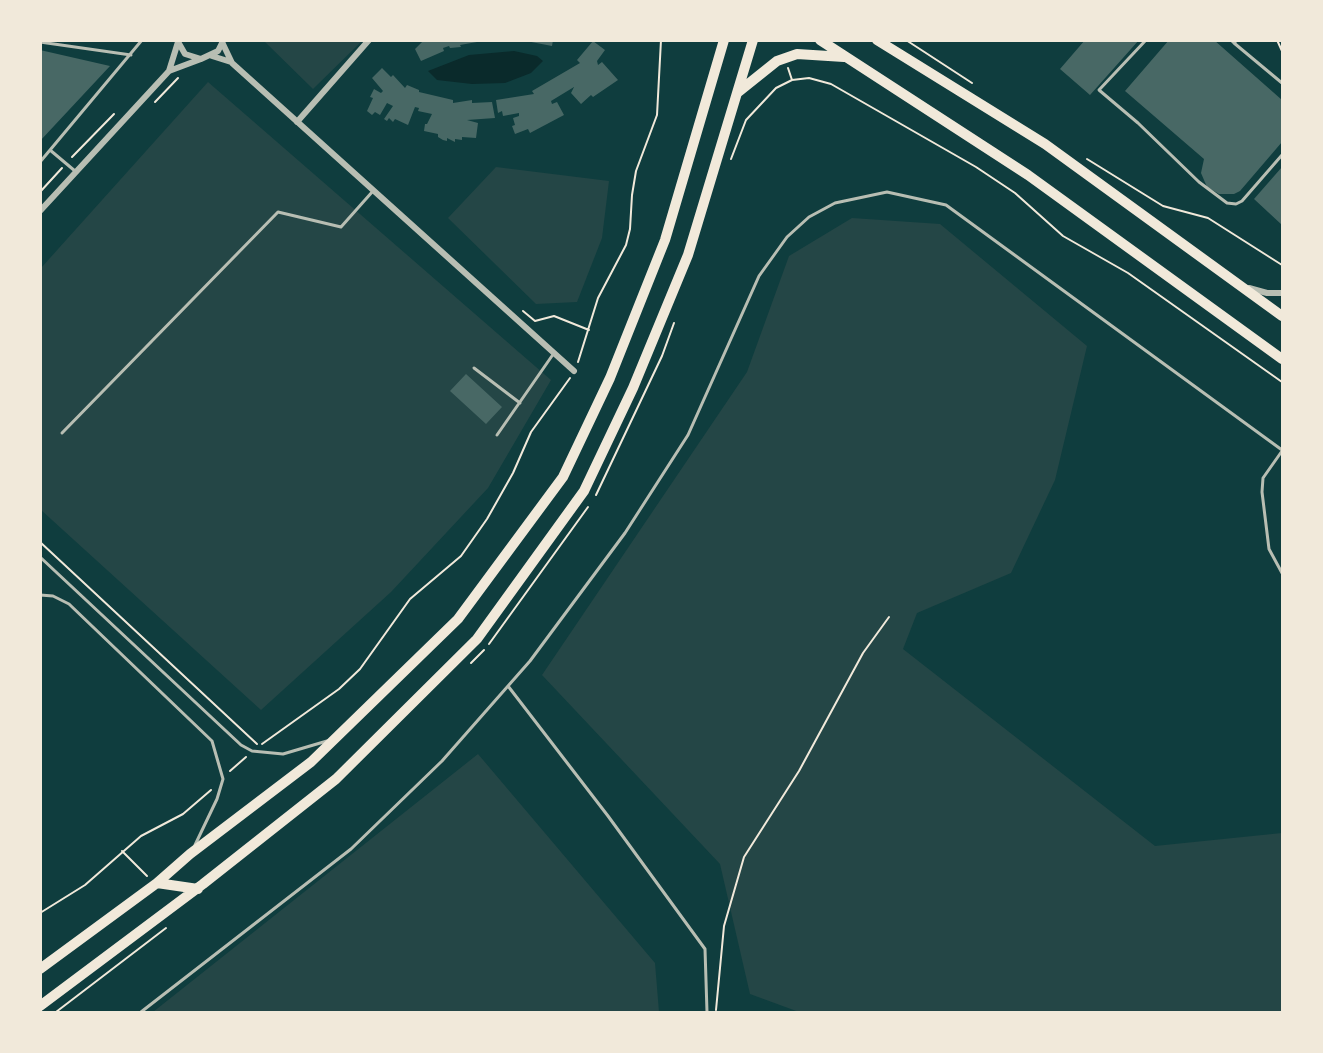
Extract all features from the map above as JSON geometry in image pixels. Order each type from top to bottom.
[{"type":"main road","points":[[40,1006],[198,889],[336,779],[477,639],[584,491],[633,388],[688,255],[753,40]]},
{"type":"main road","points":[[820,40],[1028,175],[1282,359]]},
{"type":"main road","points":[[877,40],[1045,144],[1282,316]]},
{"type":"main road","points":[[40,969],[157,883],[190,854],[311,762],[458,619],[563,477],[610,378],[665,240],[724,41]]},
{"type":"main road","points":[[736,94],[777,61],[785,58],[797,54],[847,57]]},
{"type":"main road","points":[[157,883],[198,889]]},
{"type":"street","points":[[297,122],[369,40]]},
{"type":"street","points":[[178,41],[185,54],[201,59]]},
{"type":"street","points":[[170,71],[178,41]]},
{"type":"street","points":[[223,41],[232,63]]},
{"type":"street","points":[[212,56],[223,41]]},
{"type":"street","points":[[40,211],[170,71],[212,56],[232,63],[574,371]]},
{"type":"street","points":[[1243,286],[1267,293],[1282,293]]},
{"type":"lane","points":[[40,162],[142,40]]},
{"type":"lane","points":[[1146,40],[1099,90],[1138,123],[1199,182],[1227,203],[1236,204],[1242,201],[1282,155]]},
{"type":"lane","points":[[1234,41],[1282,83]]},
{"type":"lane","points":[[40,42],[131,55]]},
{"type":"lane","points":[[50,150],[76,172]]},
{"type":"lane","points":[[62,433],[278,212],[341,227],[373,191]]},
{"type":"lane","points":[[141,1012],[351,849],[442,761],[530,661],[625,533],[688,435],[759,276],[788,237],[809,217],[835,203],[887,192],[946,205],[1282,450],[1263,478],[1262,492],[1269,549],[1282,573]]},
{"type":"lane","points":[[498,435],[554,353]]},
{"type":"lane","points":[[474,368],[520,403]]},
{"type":"lane","points":[[40,557],[232,738],[252,751],[283,753],[334,739]]},
{"type":"lane","points":[[40,595],[53,596],[69,604],[212,741],[223,779],[217,799],[190,854]]},
{"type":"lane","points":[[508,686],[608,816],[705,949],[707,1012]]},
{"type":"path","points":[[40,913],[85,885],[141,836],[183,814],[252,751],[339,689],[360,669],[410,599],[461,556],[487,519],[513,473],[531,432],[574,371],[598,298],[626,245],[630,229],[636,171],[657,115],[661,40]]},
{"type":"path","points":[[906,40],[975,86]]},
{"type":"path","points":[[1277,40],[1282,51]]},
{"type":"path","points":[[785,58],[792,80],[809,78],[831,84],[976,167],[1015,193],[1063,236],[1128,273],[1282,382]]},
{"type":"path","points":[[148,110],[181,75]]},
{"type":"path","points":[[40,192],[121,108]]},
{"type":"path","points":[[1083,156],[1151,200],[1179,211],[1208,218],[1282,265]]},
{"type":"path","points":[[40,542],[259,746]]},
{"type":"path","points":[[716,1012],[724,926],[744,857],[794,780],[863,653],[889,617]]},
{"type":"shaded area","points":[[264,41],[362,41],[313,89]]},
{"type":"shaded area","points":[[514,51],[537,56],[543,61],[531,73],[505,83],[472,84],[437,80],[428,71],[469,55]]},
{"type":"shaded area","points":[[208,82],[551,380],[488,488],[391,592],[261,710],[41,510],[41,268]]},
{"type":"shaded area","points":[[496,167],[609,181],[602,238],[577,302],[536,304],[448,218]]},
{"type":"shaded area","points":[[852,218],[940,224],[1087,346],[1055,480],[1011,573],[917,613],[903,649],[1155,846],[1282,833],[1282,1012],[799,1012],[750,994],[720,864],[542,675],[747,372],[789,256]]},
{"type":"shaded area","points":[[478,754],[655,963],[659,1012],[153,1012]]},
{"type":"building","points":[[424,40],[477,40],[477,42],[460,45],[461,47],[443,48],[444,51],[421,61],[415,49]]},
{"type":"building","points":[[521,40],[553,40],[552,46]]},
{"type":"building","points":[[1085,40],[1139,40],[1090,95],[1060,69]]},
{"type":"building","points":[[1169,40],[1214,40],[1282,100],[1282,142],[1240,191],[1234,194],[1219,194],[1207,187],[1201,173],[1204,159],[1125,91]]},
{"type":"building","points":[[593,41],[605,50],[597,61],[598,65],[602,62],[618,80],[593,97],[591,95],[581,104],[571,93],[574,87],[551,101],[552,104],[557,102],[564,115],[530,133],[528,129],[515,134],[512,126],[515,125],[513,118],[519,116],[519,113],[503,116],[502,111],[498,113],[496,100],[534,94],[532,91],[580,63],[577,60]]},
{"type":"building","points":[[40,50],[110,66],[40,141]]},
{"type":"building","points":[[382,68],[391,77],[393,75],[405,88],[407,85],[419,92],[453,100],[453,103],[472,100],[472,103],[492,102],[495,118],[467,120],[478,123],[476,138],[462,137],[462,140],[455,139],[455,142],[447,138],[447,141],[443,140],[438,137],[438,134],[424,131],[425,124],[432,114],[418,111],[419,108],[415,107],[408,125],[395,119],[393,122],[389,118],[387,121],[384,119],[393,106],[387,103],[380,115],[375,112],[372,115],[367,111],[373,98],[370,97],[374,89],[381,93],[383,91],[372,78]]},
{"type":"building","points":[[1282,167],[1282,225],[1254,199]]},
{"type":"building","points":[[466,374],[502,407],[486,424],[450,391]]}]
